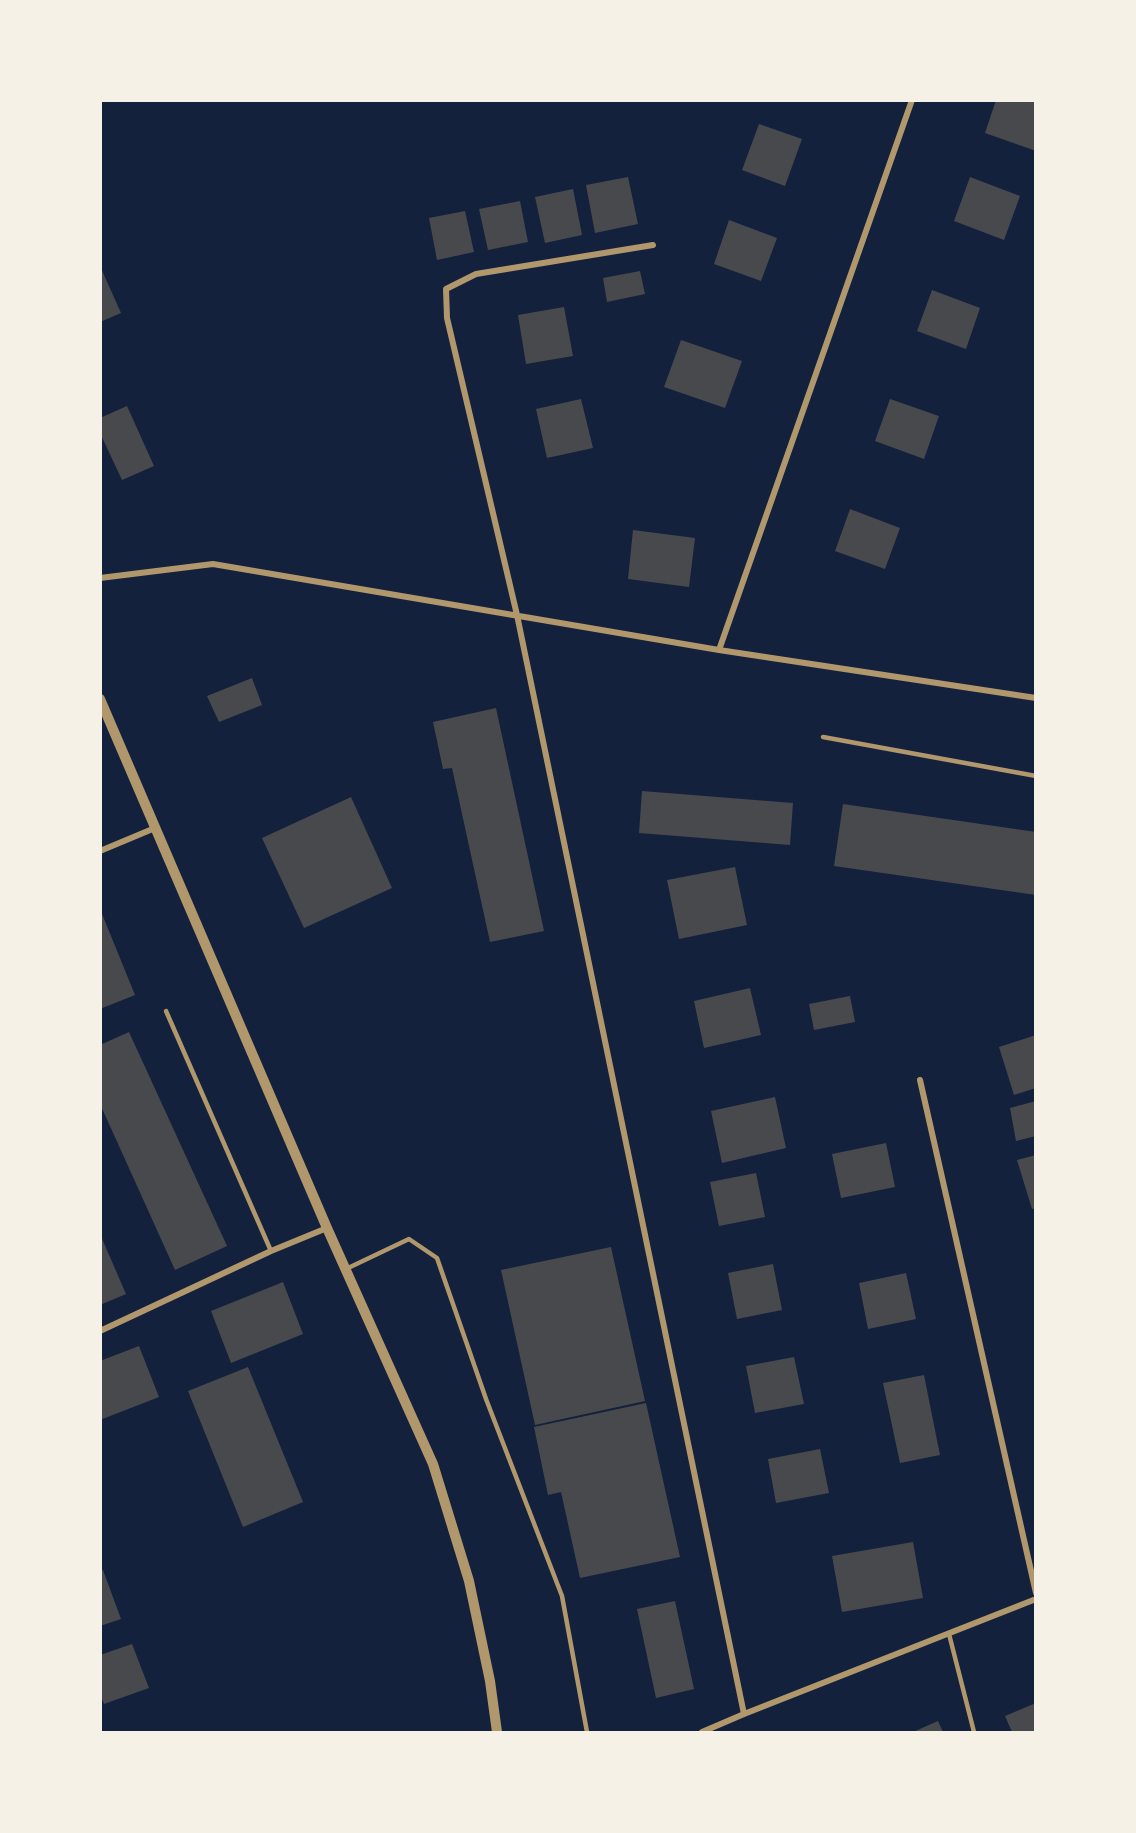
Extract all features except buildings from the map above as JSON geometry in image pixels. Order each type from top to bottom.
[{"type":"street","points":[[719,650],[912,100]]},
{"type":"street","points":[[652,245],[476,274],[446,289],[447,318],[517,615],[744,1714]]},
{"type":"street","points":[[100,578],[213,564],[719,650],[1035,698]]},
{"type":"street","points":[[100,699],[327,1228],[434,1464],[469,1581],[490,1681],[496,1732]]},
{"type":"street","points":[[100,851],[155,828]]},
{"type":"street","points":[[920,1080],[1035,1593]]},
{"type":"street","points":[[100,1331],[271,1251],[327,1228]]},
{"type":"street","points":[[702,1732],[1035,1599]]},
{"type":"lane","points":[[823,737],[1035,776]]},
{"type":"lane","points":[[166,1011],[271,1251]]},
{"type":"lane","points":[[346,1269],[408,1239],[437,1258],[486,1399],[562,1596],[587,1732]]},
{"type":"lane","points":[[949,1634],[974,1732]]}]
